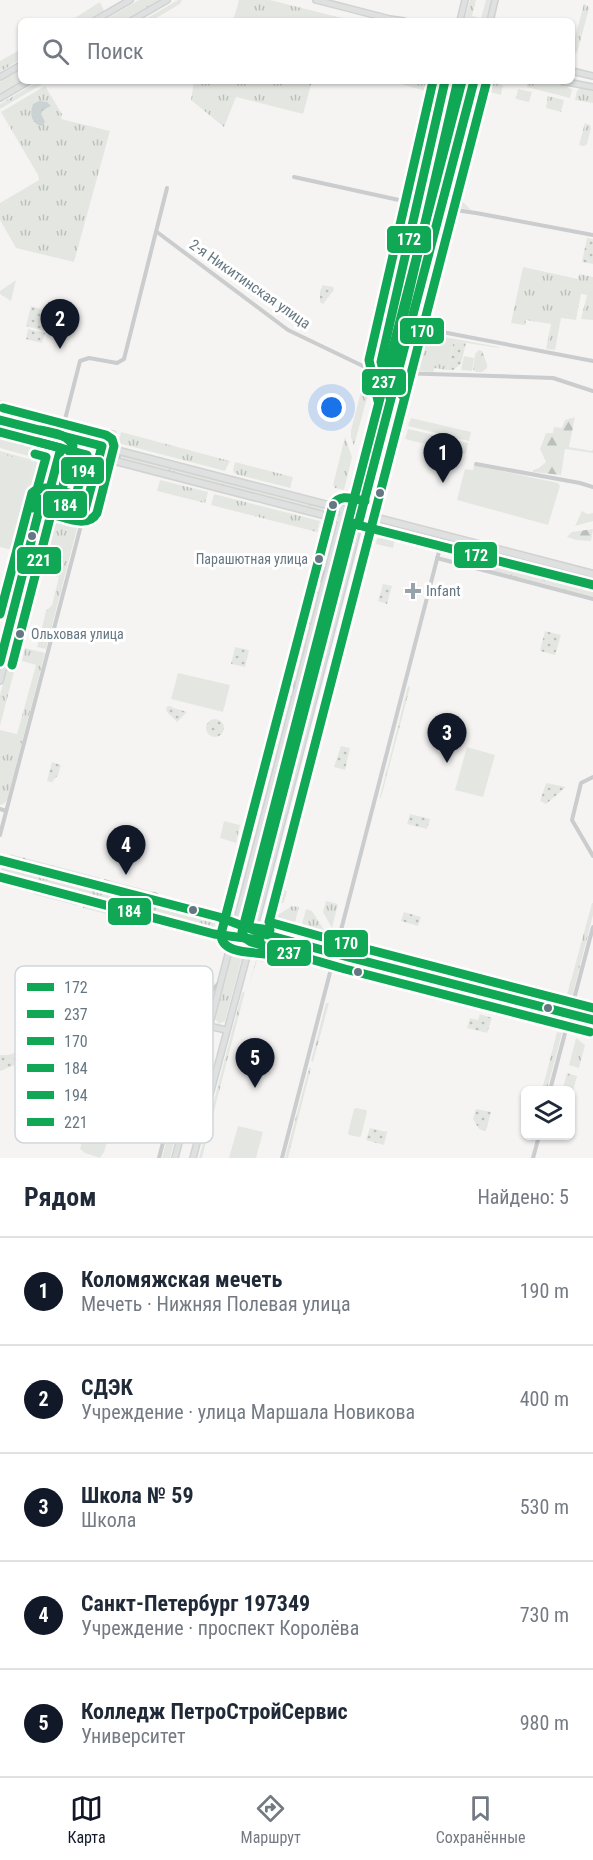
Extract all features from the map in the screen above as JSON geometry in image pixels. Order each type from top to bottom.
[{"type":"main road","points":[[99,18],[130,0]]},
{"type":"main road","points":[[136,18],[167,0]]},
{"type":"main road","points":[[316,0],[384,18]]},
{"type":"main road","points":[[461,18],[465,0]]},
{"type":"main road","points":[[491,18],[495,0]]},
{"type":"main road","points":[[0,77],[18,67]]},
{"type":"main road","points":[[575,72],[593,76]]},
{"type":"main road","points":[[0,98],[24,84]]},
{"type":"main road","points":[[391,399],[381,362],[444,84]]},
{"type":"main road","points":[[213,1080],[285,812],[473,84]]},
{"type":"main road","points":[[575,84],[593,87]]},
{"type":"main road","points":[[0,420],[593,574]]},
{"type":"main road","points":[[0,431],[593,585]]},
{"type":"main road","points":[[0,662],[61,448],[61,435]]},
{"type":"main road","points":[[45,500],[85,510],[102,446]]},
{"type":"main road","points":[[213,1011],[344,509]]},
{"type":"main road","points":[[560,577],[559,571],[562,566]]},
{"type":"main road","points":[[308,648],[326,653]]},
{"type":"main road","points":[[0,681],[3,653]]},
{"type":"main road","points":[[267,807],[285,812]]},
{"type":"main road","points":[[0,860],[219,917],[334,956]]},
{"type":"main road","points":[[0,877],[214,934],[262,940],[334,956],[570,1017],[593,1025]]},
{"type":"main road","points":[[570,1017],[593,1020]]},
{"type":"main road","points":[[213,1027],[226,1030]]},
{"type":"main road","points":[[175,1158],[179,1143]]},
{"type":"main road","points":[[193,1158],[197,1143]]},
{"type":"street","points":[[294,177],[408,202],[421,186]]},
{"type":"street","points":[[61,435],[80,361],[89,358],[117,363],[123,359],[168,188]]},
{"type":"street","name":"2-я Никитинская улица","points":[[157,232],[288,330],[365,367],[408,202]]},
{"type":"street","points":[[441,208],[593,236]]},
{"type":"street","points":[[442,332],[593,361]]},
{"type":"street","points":[[398,373],[553,378],[593,391]]},
{"type":"street","points":[[476,464],[580,483],[593,488]]},
{"type":"street","points":[[0,835],[85,510]]},
{"type":"street","points":[[282,1158],[444,535]]},
{"type":"street","points":[[437,558],[593,599]]},
{"type":"street","points":[[297,694],[290,666],[310,594],[329,568]]},
{"type":"street","points":[[593,777],[581,783],[572,820],[593,856]]},
{"type":"street","points":[[0,809],[6,811]]},
{"type":"street","points":[[551,1086],[593,927]]},
{"type":"street","points":[[213,989],[221,981]]},
{"type":"street","points":[[533,1158],[538,1140]]},
{"type":"street","points":[[159,1158],[163,1143]]},
{"type":"green space","points":[[139,0],[159,0],[129,18],[108,18]]},
{"type":"green space","points":[[178,0],[182,0],[180,4],[156,18],[147,18]]},
{"type":"green space","points":[[239,0],[270,0],[342,18],[234,18]]},
{"type":"green space","points":[[470,0],[476,0],[472,16],[481,18],[465,18]]},
{"type":"green space","points":[[486,0],[492,0],[487,18],[481,18]]},
{"type":"green space","points":[[100,2],[104,11],[91,18],[75,18]]},
{"type":"green space","points":[[584,4],[589,9],[577,53],[575,53],[575,38]]},
{"type":"green space","points":[[18,51],[18,61],[0,72],[0,61]]},
{"type":"green space","points":[[18,71],[18,83],[0,93],[0,82]]},
{"type":"green space","points":[[34,84],[43,84],[0,109],[0,104]]},
{"type":"green space","points":[[194,84],[311,84],[303,114],[236,97],[224,127],[191,100]]},
{"type":"green space","points":[[401,84],[428,84],[426,91]]},
{"type":"green space","points":[[449,84],[469,84],[371,462],[368,465],[360,497],[352,495],[399,311]],"holes":[[[446,103],[459,106],[439,189],[427,186]]]},
{"type":"green space","points":[[478,84],[480,84],[449,206],[447,205]]},
{"type":"green space","points":[[483,84],[503,85],[501,95],[490,92],[488,94]]},
{"type":"green space","points":[[528,84],[559,84],[572,89],[570,98],[527,87]]},
{"type":"green space","points":[[45,86],[62,114],[61,119],[110,131],[74,262],[16,248],[0,220],[0,203],[39,180],[1,112]]},
{"type":"green space","points":[[580,88],[593,91],[593,103],[575,100]]},
{"type":"green space","points":[[518,89],[532,92],[529,102],[516,99]]},
{"type":"green space","points":[[434,91],[436,91],[433,113],[423,162],[415,188],[407,197]]},
{"type":"green space","points":[[548,96],[564,100],[561,112],[546,108]]},
{"type":"green space","points":[[585,123],[591,128],[587,144],[584,146],[579,145]]},
{"type":"green space","points":[[469,139],[477,140],[462,201],[471,210],[452,207]]},
{"type":"green space","points":[[414,200],[385,330],[354,446],[351,430],[393,271],[397,268],[405,233],[403,230]]},
{"type":"green space","points":[[587,238],[593,239],[593,264],[582,262]]},
{"type":"green space","points":[[523,267],[578,279],[579,274],[593,277],[593,320],[581,319],[587,295],[581,294],[576,320],[561,318],[555,350],[546,349],[551,324],[526,320],[525,325],[511,323]]},
{"type":"green space","points":[[16,280],[11,301],[0,294],[0,291]]},
{"type":"green space","points":[[323,285],[333,287],[334,290],[323,304],[320,302],[320,291]]},
{"type":"green space","points":[[31,306],[50,312],[45,331],[26,326]]},
{"type":"green space","points":[[28,329],[45,333],[42,343],[26,339]]},
{"type":"green space","points":[[420,329],[440,333],[439,336],[499,348],[454,341],[447,370],[435,368],[433,372],[409,370]]},
{"type":"green space","points":[[454,341],[466,343],[461,364],[453,370],[447,370]]},
{"type":"green space","points":[[479,350],[482,351],[487,368],[482,372],[476,372],[473,369],[475,354]]},
{"type":"green space","points":[[464,356],[474,358],[472,371],[461,370]]},
{"type":"green space","points":[[0,400],[24,406],[27,412],[21,415],[2,410]]},
{"type":"green space","points":[[32,409],[47,412],[48,419],[43,421],[31,417],[29,413]]},
{"type":"green space","points":[[575,417],[569,447],[592,451],[593,449],[593,453],[565,449],[561,475],[533,472],[546,462],[540,449],[546,433],[553,433],[554,427],[562,428],[565,420]]},
{"type":"green space","points":[[411,418],[471,432],[469,441],[408,426]]},
{"type":"green space","points":[[87,424],[117,431],[114,443],[81,433],[83,426]]},
{"type":"green space","points":[[408,429],[468,443],[466,454],[405,439]]},
{"type":"green space","points":[[121,432],[230,461],[225,471],[118,443]]},
{"type":"green space","points":[[0,436],[41,447],[38,456],[36,458],[0,448]]},
{"type":"green space","points":[[345,437],[352,457],[344,490],[335,488],[333,485]]},
{"type":"green space","points":[[0,451],[43,463],[22,547],[19,550],[12,550],[34,462],[0,454]]},
{"type":"green space","points":[[0,454],[34,462],[12,550],[0,547]]},
{"type":"green space","points":[[116,454],[324,508],[323,511],[115,457]]},
{"type":"green space","points":[[76,457],[90,462],[91,474],[74,469]]},
{"type":"green space","points":[[235,462],[293,477],[290,488],[235,474],[233,470]]},
{"type":"green space","points":[[474,465],[558,483],[560,486],[548,525],[457,500],[465,469],[473,470]]},
{"type":"green space","points":[[58,469],[90,478],[82,504],[78,505],[52,497],[51,493]]},
{"type":"green space","points":[[160,480],[208,492],[205,503],[157,491]]},
{"type":"green space","points":[[214,494],[320,521],[317,532],[211,505]]},
{"type":"green space","points":[[52,504],[76,510],[80,517],[46,649],[37,647],[46,611],[52,605],[59,577],[39,572],[21,643],[17,639],[24,612],[21,611],[47,508]]},
{"type":"green space","points":[[582,511],[587,514],[593,513],[593,521],[575,526]]},
{"type":"green space","points":[[593,529],[591,541],[567,537],[572,532]]},
{"type":"green space","points":[[382,536],[395,539],[393,548],[376,544],[377,539]]},
{"type":"green space","points":[[340,541],[350,543],[345,561],[336,559]]},
{"type":"green space","points":[[456,542],[556,568],[557,570],[455,545]]},
{"type":"green space","points":[[473,558],[593,590],[593,598],[476,566]]},
{"type":"green space","points":[[383,584],[392,586],[387,604],[378,601]]},
{"type":"green space","points":[[319,588],[295,680],[292,666],[311,595],[315,589]]},
{"type":"green space","points":[[545,631],[561,635],[555,655],[540,651]]},
{"type":"green space","points":[[235,647],[249,650],[245,667],[231,664]]},
{"type":"green space","points":[[25,648],[45,653],[7,800],[0,805],[0,730],[17,734],[36,665],[22,661]]},
{"type":"green space","points":[[10,657],[17,660],[0,726],[0,695]]},
{"type":"green space","points":[[286,672],[291,696],[269,777],[259,774]]},
{"type":"green space","points":[[178,673],[230,685],[223,712],[171,699]]},
{"type":"green space","points":[[408,686],[410,687],[381,798],[380,797]]},
{"type":"green space","points":[[168,706],[187,712],[177,722],[167,712]]},
{"type":"green space","points":[[215,719],[221,722],[224,728],[221,734],[215,737],[209,734],[206,728],[209,722]]},
{"type":"green space","points":[[341,746],[350,748],[345,770],[334,767]]},
{"type":"green space","points":[[467,747],[495,755],[483,797],[455,790]]},
{"type":"green space","points":[[283,758],[293,761],[288,782],[278,780]]},
{"type":"green space","points":[[52,762],[61,765],[58,775],[52,782],[47,781]]},
{"type":"green space","points":[[546,783],[566,787],[546,804],[540,801]]},
{"type":"green space","points":[[277,784],[286,786],[281,806],[272,803]]},
{"type":"green space","points":[[410,814],[430,819],[427,829],[407,824]]},
{"type":"green space","points":[[224,821],[240,825],[236,843],[220,838]]},
{"type":"green space","points":[[10,854],[101,878],[100,881],[9,858]]},
{"type":"green space","points":[[3,864],[216,920],[213,931],[0,873]]},
{"type":"green space","points":[[104,879],[158,893],[157,896],[103,882]]},
{"type":"green space","points":[[250,885],[260,887],[253,915],[243,913]]},
{"type":"green space","points":[[275,888],[287,891],[284,902],[269,911]]},
{"type":"green space","points":[[34,890],[79,902],[78,906],[33,894]]},
{"type":"green space","points":[[326,901],[338,904],[332,928],[323,912]]},
{"type":"green space","points":[[84,903],[150,920],[149,925],[83,908]]},
{"type":"green space","points":[[592,903],[593,915],[572,997],[567,995]]},
{"type":"green space","points":[[292,906],[299,907],[294,926],[273,920],[273,918]]},
{"type":"green space","points":[[306,909],[312,911],[324,933],[301,928]]},
{"type":"green space","points":[[404,912],[421,917],[418,926],[401,921]]},
{"type":"green space","points":[[269,923],[326,938],[324,946],[267,931]]},
{"type":"green space","points":[[354,945],[388,955],[387,962],[351,952]]},
{"type":"green space","points":[[233,951],[243,954],[225,1021],[219,1024],[215,1019]]},
{"type":"green space","points":[[295,953],[320,959],[319,965],[289,957]]},
{"type":"green space","points":[[260,954],[283,960],[282,964],[279,966],[265,959],[263,962],[257,960],[249,985],[257,956]]},
{"type":"green space","points":[[392,956],[410,961],[408,970],[390,965]]},
{"type":"green space","points":[[415,962],[472,977],[470,985],[412,971]]},
{"type":"green space","points":[[476,978],[505,985],[503,994],[474,986]]},
{"type":"green space","points":[[245,991],[213,1115],[213,1104],[242,993]]},
{"type":"green space","points":[[469,996],[496,1003],[494,1011],[467,1004]]},
{"type":"green space","points":[[326,1003],[329,1003],[313,1062],[311,1061]]},
{"type":"green space","points":[[501,1004],[512,1007],[513,1012],[545,1020],[549,1017],[558,1019],[556,1027],[498,1012]]},
{"type":"green space","points":[[480,1014],[492,1018],[487,1033],[467,1028],[470,1018],[478,1020]]},
{"type":"green space","points":[[557,1032],[562,1033],[548,1086],[543,1086]]},
{"type":"green space","points":[[576,1038],[585,1045],[579,1068],[569,1065]]},
{"type":"green space","points":[[15,1053],[15,1065],[0,1071],[0,1055]]},
{"type":"green space","points":[[309,1068],[311,1068],[288,1158],[285,1158]]},
{"type":"green space","points":[[567,1073],[577,1076],[574,1086],[564,1086]]},
{"type":"green space","points":[[356,1108],[367,1112],[359,1137],[348,1133]]},
{"type":"green space","points":[[476,1109],[491,1112],[486,1131],[479,1129],[473,1119]]},
{"type":"green space","points":[[238,1126],[263,1132],[256,1158],[229,1158]]},
{"type":"green space","points":[[370,1128],[387,1132],[384,1145],[366,1140]]},
{"type":"green space","points":[[82,1143],[107,1143],[100,1158],[80,1149]]},
{"type":"green space","points":[[166,1143],[174,1143],[170,1158],[162,1158]]},
{"type":"green space","points":[[203,1143],[206,1143],[202,1158],[199,1158]]},
{"type":"water","points":[[39,101],[47,102],[51,106],[43,110],[41,114],[45,122],[40,126],[34,122],[31,114],[33,104]]},
{"type":"transit line","name":"170","points":[[378,401],[369,360],[432,84]]},
{"type":"transit line","name":"172","points":[[390,398],[381,362],[444,84]]},
{"type":"transit line","name":"237","points":[[402,395],[393,362],[457,84]]},
{"type":"transit line","name":"237","points":[[461,84],[242,932],[251,942],[345,969],[590,1032]]},
{"type":"transit line","name":"172","points":[[358,525],[473,84]]},
{"type":"transit line","name":"170","points":[[486,84],[269,922],[593,1008]]},
{"type":"transit line","name":"221","points":[[3,408],[106,435],[112,439],[114,446],[97,513],[93,518],[76,521],[51,514],[12,665]]},
{"type":"transit line","name":"184","points":[[0,420],[102,446],[85,510],[42,499],[0,662]]},
{"type":"transit line","name":"221","points":[[41,430],[64,436],[73,446],[56,514]]},
{"type":"transit line","name":"194","points":[[0,432],[87,455],[76,495],[47,488],[32,493],[0,614]]},
{"type":"transit line","name":"184","points":[[38,442],[61,448],[44,511]]},
{"type":"transit line","name":"194","points":[[32,508],[46,457],[35,454]]},
{"type":"transit line","name":"170","points":[[266,954],[232,949],[222,941],[221,934],[333,505],[343,498],[365,501]]},
{"type":"transit line","name":"237","points":[[270,930],[248,927],[353,523],[359,525]]},
{"type":"transit line","name":"172","points":[[358,525],[593,585]]},
{"type":"transit line","name":"184","points":[[0,860],[219,917],[264,934],[348,957],[593,1020]]},
{"type":"transit line","name":"184","points":[[0,877],[214,934],[260,940]]},
{"type":"place","name":"СДЭК","points":[[60,349]]},
{"type":"place","name":"Коломяжская мечеть","points":[[443,483]]},
{"type":"place","name":"Парашютная улица","points":[[319,559]]},
{"type":"place","name":"Infant","points":[[413,591]]},
{"type":"place","name":"Ольховая улица","points":[[20,634]]},
{"type":"place","name":"Школа № 59","points":[[447,763]]},
{"type":"place","name":"Санкт-Петербург 197349","points":[[126,875]]},
{"type":"place","name":"Колледж ПетроСтройСервис","points":[[255,1088]]}]
